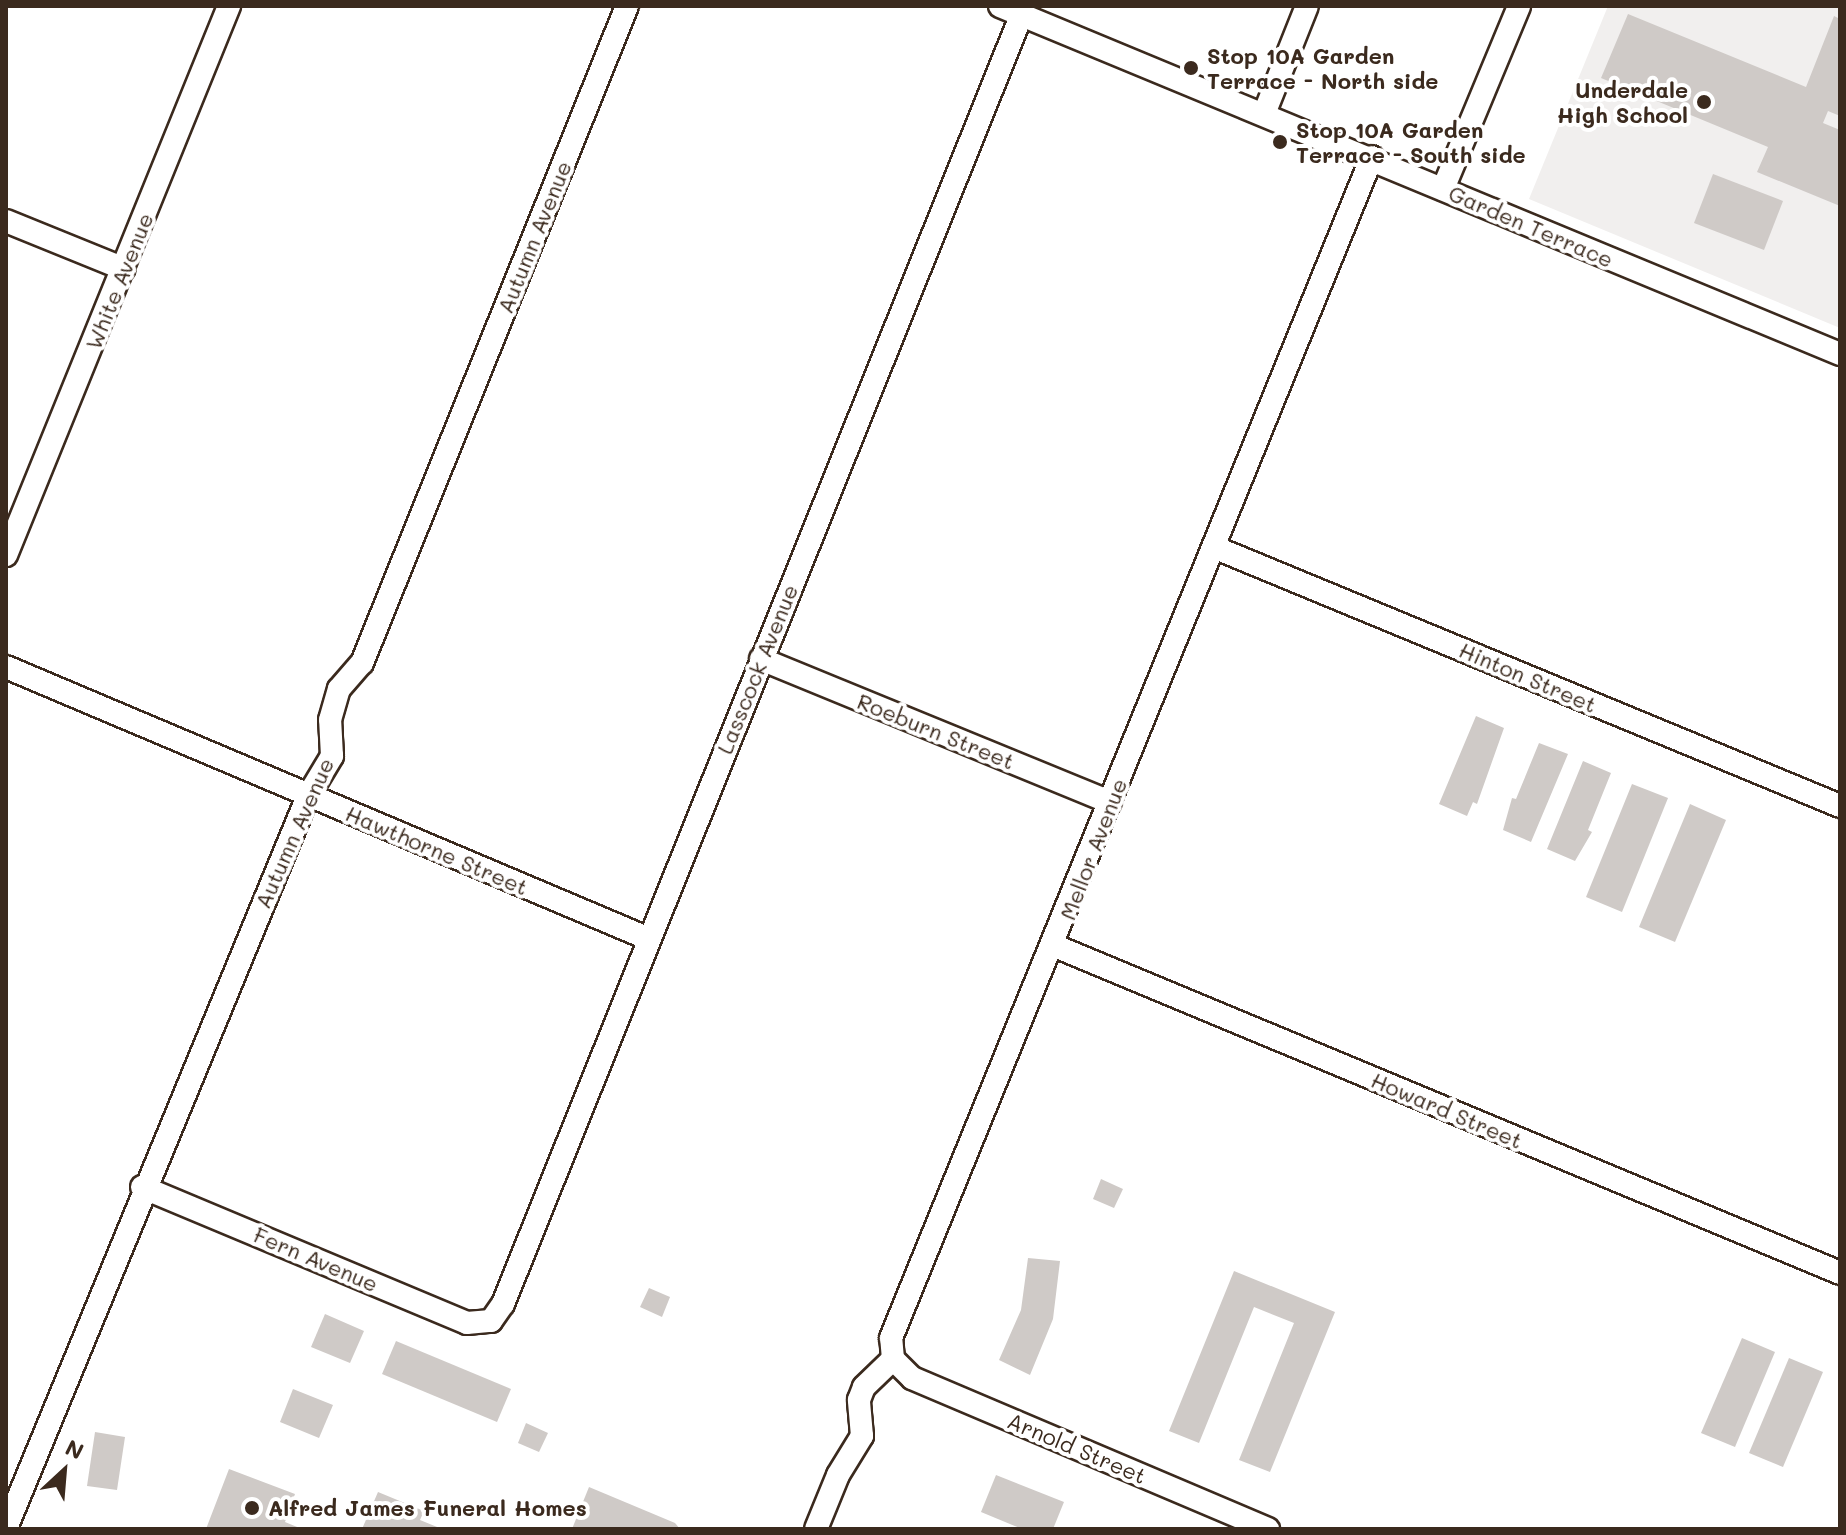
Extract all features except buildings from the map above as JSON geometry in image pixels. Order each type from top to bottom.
[{"type":"street","name":"White Avenue","points":[[6,555],[229,6]]},
{"type":"street","name":"Autumn Avenue","points":[[6,1528],[142,1187],[308,796],[332,756],[330,720],[339,689],[362,663],[627,6]]},
{"type":"street","name":"Garden Terrace","points":[[1000,6],[1372,157],[1840,354]]},
{"type":"street","points":[[1264,114],[1307,6]]},
{"type":"street","points":[[1443,189],[1519,6]]},
{"type":"street","name":"Lasscock Avenue","points":[[491,1321],[503,1304],[647,938],[1021,16]]},
{"type":"street","name":"Mellor Avenue","points":[[893,1359],[891,1338],[1055,946],[1110,802],[1216,548],[1372,157]]},
{"type":"street","points":[[6,221],[124,269]]},
{"type":"street","name":"Hinton Street","points":[[1216,548],[1840,806]]},
{"type":"street","name":"Roeburn Street","points":[[761,659],[1110,802]]},
{"type":"street","name":"Hawthorne Street","points":[[6,667],[647,938]]},
{"type":"street","name":"Howard Street","points":[[1055,946],[1840,1273]]},
{"type":"street","name":"Fern Avenue","points":[[142,1187],[467,1323],[491,1321]]},
{"type":"street","points":[[816,1529],[838,1475],[862,1436],[864,1387],[893,1359]]},
{"type":"street","name":"Arnold Street","points":[[893,1359],[912,1378],[1268,1529]]},
{"type":"shaded area","name":"Underdale High School","points":[[1608,6],[1840,6],[1840,328],[1529,199]]},
{"type":"place","name":"Stop 10A Garden Terrace - North side","points":[[1191,68]]},
{"type":"place","name":"Underdale High School","points":[[1704,102]]},
{"type":"place","name":"Stop 10A Garden Terrace - South side","points":[[1280,142]]},
{"type":"place","name":"Alfred James Funeral Homes","points":[[252,1508]]}]
